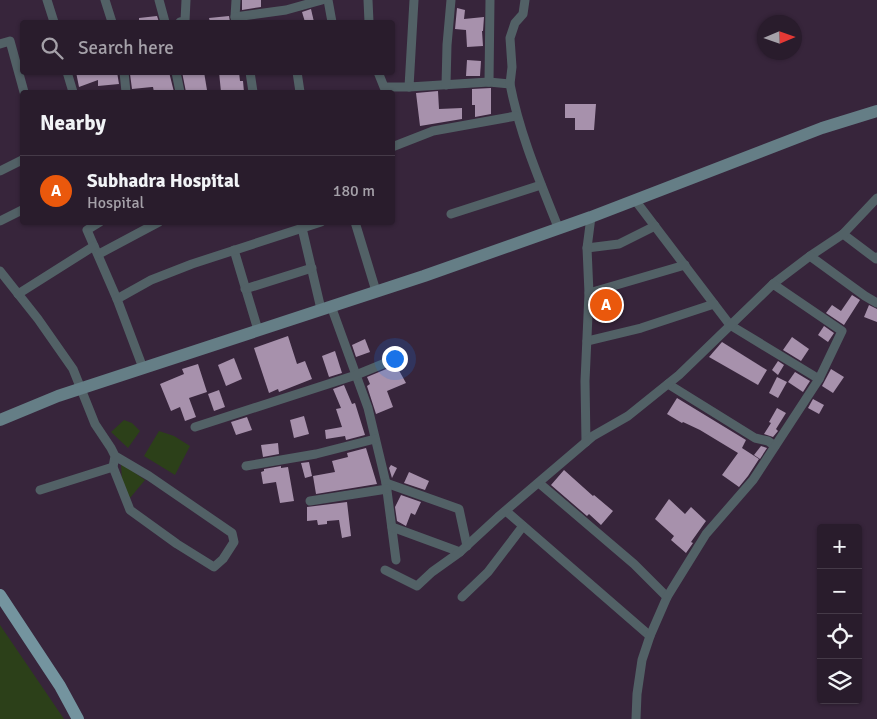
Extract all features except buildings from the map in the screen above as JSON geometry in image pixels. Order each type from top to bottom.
[{"type":"main road","points":[[0,420],[58,396],[376,292],[590,217],[822,128],[877,111]]},
{"type":"main road","points":[[0,595],[60,686],[78,719]]},
{"type":"street","points":[[47,0],[53,20]]},
{"type":"street","points":[[105,0],[111,20]]},
{"type":"street","points":[[159,0],[164,20]]},
{"type":"street","points":[[185,20],[186,0]]},
{"type":"street","points":[[236,0],[236,20],[294,4],[322,0]]},
{"type":"street","points":[[328,0],[332,20]]},
{"type":"street","points":[[368,0],[369,20]]},
{"type":"street","points":[[409,87],[414,0]]},
{"type":"street","points":[[446,85],[451,0]]},
{"type":"street","points":[[490,0],[490,82]]},
{"type":"street","points":[[525,0],[523,14],[515,23],[510,38],[512,66],[510,84],[516,116],[558,227]]},
{"type":"street","points":[[0,44],[10,41],[23,90]]},
{"type":"street","points":[[68,75],[72,90]]},
{"type":"street","points":[[124,75],[126,90]]},
{"type":"street","points":[[177,75],[180,90]]},
{"type":"street","points":[[250,75],[253,90]]},
{"type":"street","points":[[297,75],[300,90]]},
{"type":"street","points":[[379,75],[383,90],[490,82],[510,84]]},
{"type":"street","points":[[395,146],[433,130],[516,116]]},
{"type":"street","points":[[0,171],[20,161]]},
{"type":"street","points":[[451,214],[541,185]]},
{"type":"street","points":[[385,570],[417,586],[432,572],[464,549],[593,436],[628,416],[679,376],[773,284],[843,234],[877,198]]},
{"type":"street","points":[[635,200],[730,325],[818,379]]},
{"type":"street","points":[[0,221],[20,211]]},
{"type":"street","points":[[586,442],[585,381],[589,293],[587,248],[590,217]]},
{"type":"street","points":[[95,225],[87,230],[143,368]]},
{"type":"street","points":[[18,294],[96,250],[152,225]]},
{"type":"street","points":[[117,300],[151,280],[306,225],[312,268],[326,308],[356,375],[368,408],[386,486],[396,560]]},
{"type":"street","points":[[356,225],[376,292]]},
{"type":"street","points":[[587,248],[619,244],[655,226]]},
{"type":"street","points":[[843,234],[877,259]]},
{"type":"street","points":[[234,250],[258,330]]},
{"type":"street","points":[[810,256],[877,303]]},
{"type":"street","points":[[589,293],[685,265]]},
{"type":"street","points":[[245,289],[312,268]]},
{"type":"street","points":[[0,271],[73,369],[94,424],[112,448],[115,456],[113,467],[130,510],[177,544],[214,567],[223,560],[234,542],[232,533],[149,476],[115,456]]},
{"type":"street","points":[[636,719],[637,694],[642,660],[650,636],[668,597],[706,534],[754,480],[818,379],[842,331],[773,284]]},
{"type":"street","points":[[587,340],[641,328],[714,304]]},
{"type":"street","points":[[195,427],[356,375],[400,357]]},
{"type":"street","points":[[668,384],[755,438],[768,441],[775,446]]},
{"type":"street","points":[[246,466],[316,454],[375,439]]},
{"type":"street","points":[[40,490],[113,467]]},
{"type":"street","points":[[539,483],[634,564],[668,597]]},
{"type":"street","points":[[310,501],[386,486],[459,509],[464,549]]},
{"type":"street","points":[[506,511],[650,636]]},
{"type":"street","points":[[462,597],[488,572],[523,526]]},
{"type":"street","points":[[392,527],[464,549]]},
{"type":"green space","points":[[124,420],[132,423],[140,431],[128,448],[111,432]]},
{"type":"green space","points":[[159,431],[174,436],[190,446],[175,475],[144,456]]},
{"type":"green space","points":[[121,463],[145,480],[130,498],[122,481]]},
{"type":"green space","points":[[0,625],[64,719],[0,719]]},
{"type":"place","name":"Subhadra Hospital","points":[[606,305]]}]
